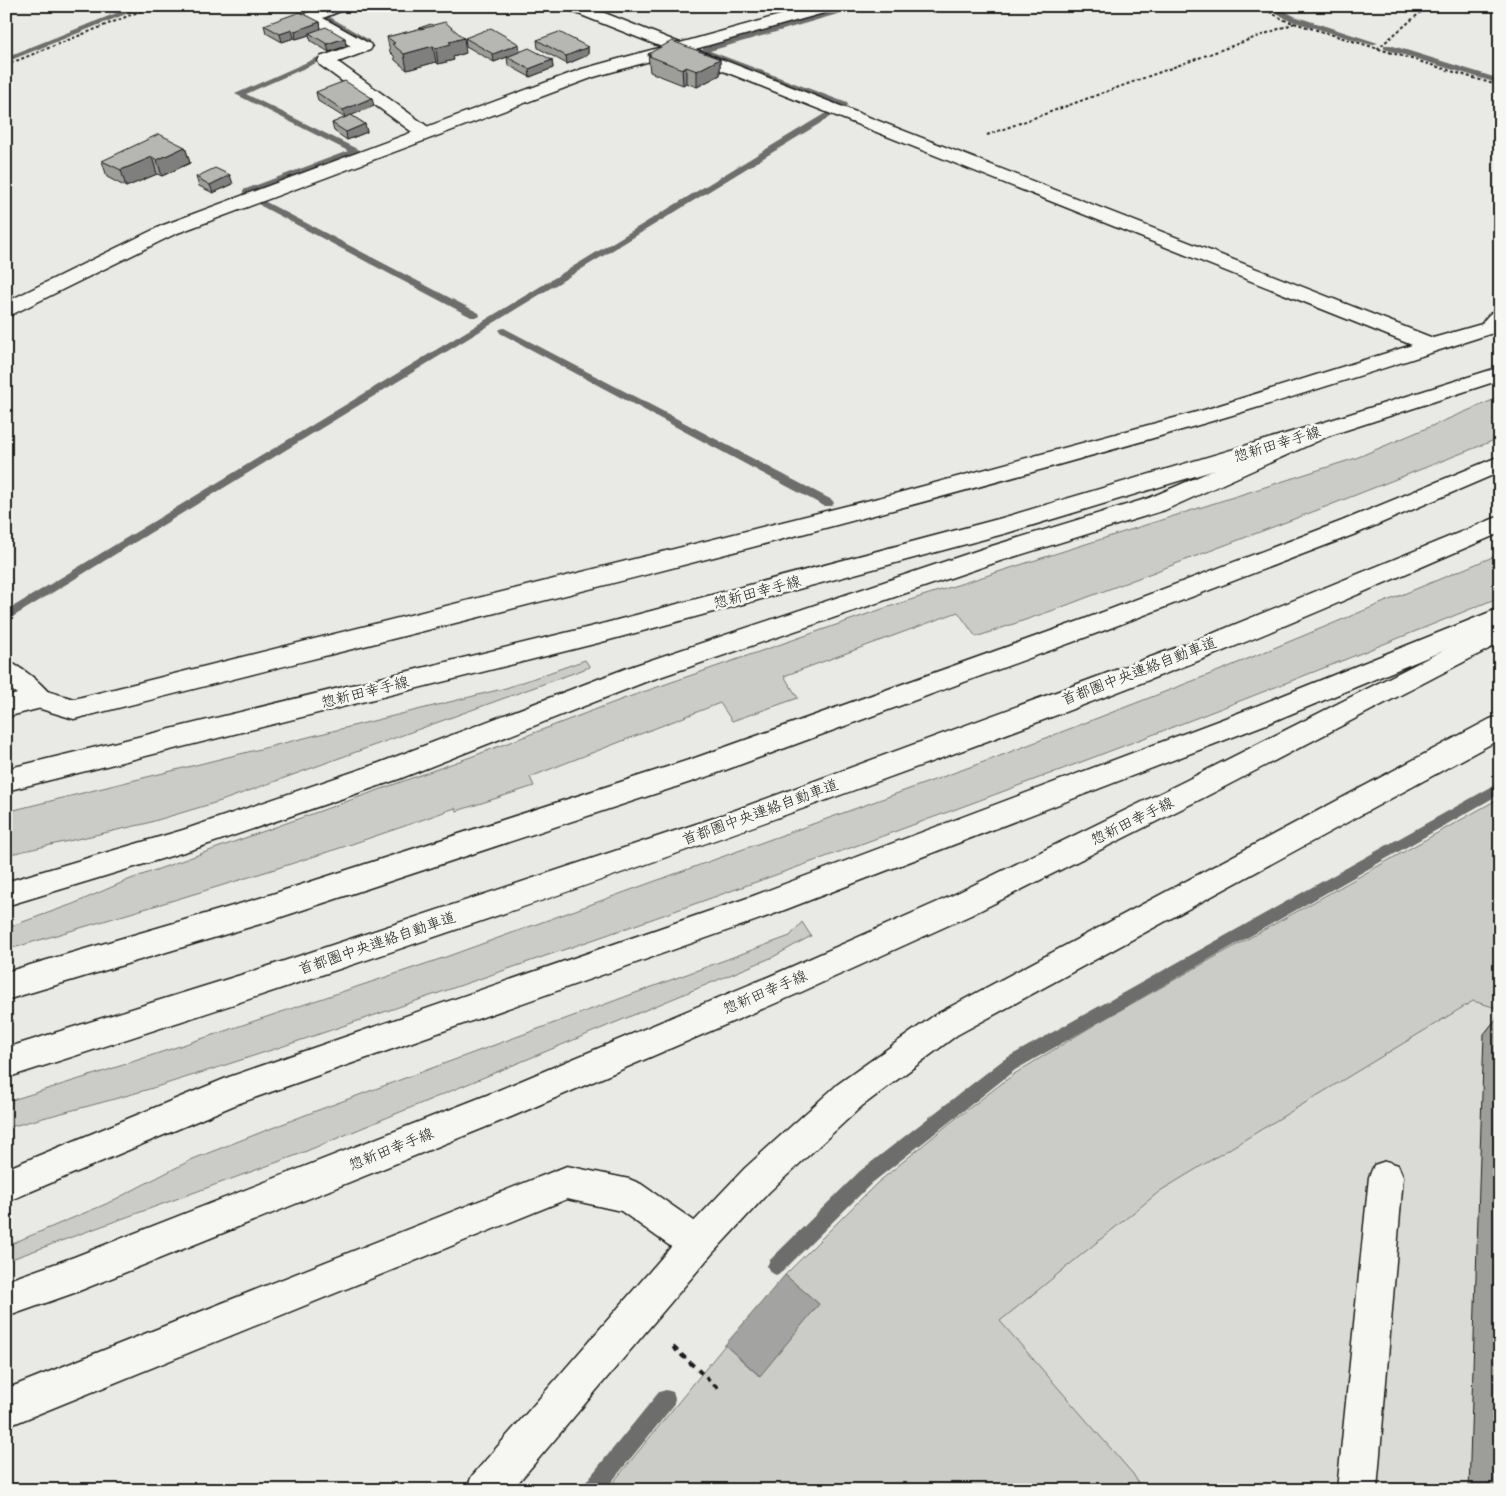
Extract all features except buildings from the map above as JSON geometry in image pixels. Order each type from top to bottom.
[{"type":"main road","points":[[339,6],[310,17],[364,48],[326,61],[425,133]]},
{"type":"main road","points":[[572,6],[676,49],[1432,345]]},
{"type":"main road","points":[[6,310],[168,230],[425,133],[588,73],[830,6]]},
{"type":"main road","points":[[6,671],[40,699],[74,709],[871,509],[1177,425],[1432,345],[1494,321]]},
{"type":"main road","name":"惣新田幸手線","points":[[6,780],[598,634],[1007,525],[1323,430],[1500,373]]},
{"type":"main road","points":[[6,894],[184,841],[389,771],[636,675],[991,556],[1157,504],[1323,430]]},
{"type":"main road","points":[[6,986],[260,911],[702,767],[1101,622],[1350,527],[1500,463]]},
{"type":"main road","name":"首都圏中央連絡自動車道","points":[[6,1062],[260,983],[724,826],[1206,647],[1500,524]]},
{"type":"main road","points":[[6,1186],[229,1092],[762,905],[1259,716],[1500,617]]},
{"type":"main road","name":"惣新田幸手線","points":[[6,1299],[83,1271],[499,1106],[838,961],[960,906],[1195,789],[1500,632]]},
{"type":"main road","points":[[6,707],[40,699]]},
{"type":"main road","points":[[486,1490],[697,1244],[757,1180],[850,1095],[946,1025],[1500,726]]},
{"type":"main road","points":[[1357,1490],[1386,1177]]},
{"type":"main road","points":[[6,1408],[567,1182],[629,1196],[697,1244]]},
{"type":"path","points":[[6,65],[153,6]]},
{"type":"path","points":[[1260,6],[1284,20],[1500,86]]},
{"type":"path","points":[[1376,49],[1428,6]]},
{"type":"path","points":[[942,152],[1294,23]]},
{"type":"path","points":[[673,1347],[721,1391]]},
{"type":"shaded area","points":[[1500,397],[1500,438],[1315,511],[1054,610],[976,637],[958,612],[784,676],[798,698],[732,721],[720,703],[530,777],[534,786],[457,811],[455,808],[344,847],[6,950],[6,928],[73,904],[128,880],[476,755],[623,699],[885,608],[1356,458]]},
{"type":"shaded area","points":[[1500,554],[1500,597],[1164,731],[825,857],[387,1011],[154,1088],[6,1128],[6,1102],[105,1071],[443,958],[992,759],[1221,670]]},
{"type":"shaded area","points":[[585,660],[590,667],[221,801],[144,824],[6,855],[6,812],[506,688]]},
{"type":"shaded area","points":[[1500,798],[1500,1490],[1012,1490],[929,1396],[785,1275],[876,1184],[950,1123],[1014,1074],[1099,1022]]},
{"type":"shaded area","points":[[1500,798],[1500,1009],[1473,1001],[1160,1191],[1000,1321],[1133,1474],[1143,1490],[607,1490],[725,1345],[759,1376],[819,1304],[785,1275],[876,1184],[950,1123],[1014,1074],[1099,1022]]},
{"type":"shaded area","points":[[802,922],[811,936],[773,957],[297,1155],[6,1261],[6,1246],[106,1204],[193,1159],[313,1112],[790,936]]},
{"type":"shaded area","points":[[785,1275],[819,1304],[760,1376],[725,1345]]},
{"type":"waterway","points":[[6,60],[142,6]]},
{"type":"waterway","points":[[353,6],[324,17],[366,42]]},
{"type":"waterway","points":[[841,107],[844,105],[707,54],[706,50],[861,6]]},
{"type":"waterway","points":[[1270,6],[1291,18],[1374,43]]},
{"type":"waterway","points":[[1387,47],[1500,82]]},
{"type":"waterway","points":[[246,192],[356,151],[239,94],[335,53]]},
{"type":"waterway","points":[[6,617],[829,114]]},
{"type":"waterway","points":[[264,204],[475,315]]},
{"type":"waterway","points":[[504,331],[828,503]]},
{"type":"waterway","points":[[776,1266],[866,1177],[1009,1065],[1500,787]]},
{"type":"waterway","points":[[592,1490],[666,1399]]}]
